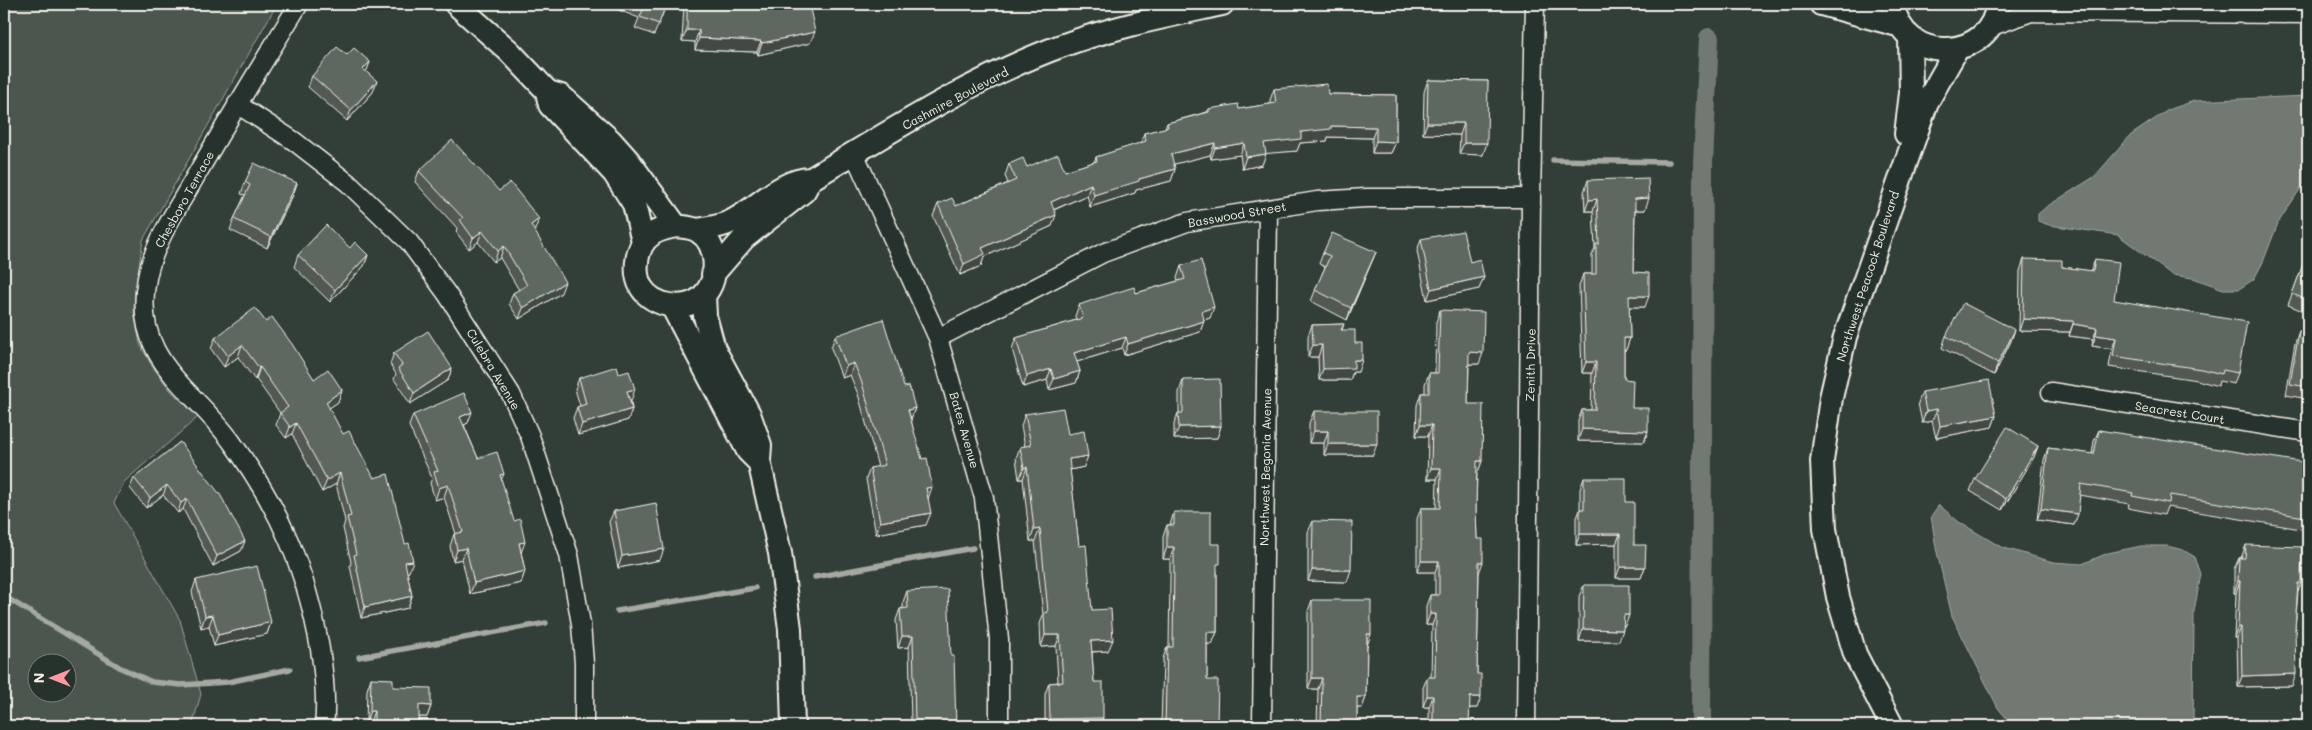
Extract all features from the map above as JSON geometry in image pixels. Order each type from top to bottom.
[{"type":"street","name":"Chesboro Terrace","points":[[299,4],[237,104],[154,251],[147,280],[145,311],[148,328],[161,361],[180,386],[208,413],[231,440],[272,504],[294,549],[307,589],[318,636],[324,677],[324,726]]},
{"type":"street","points":[[456,4],[509,51],[548,92],[560,96],[611,141],[686,228],[706,238],[712,248],[715,260],[713,274],[704,295],[708,333],[722,365],[749,414],[760,445],[758,461],[780,552],[790,629],[793,726]]},
{"type":"street","name":"Cashmire Boulevard","points":[[713,274],[744,238],[804,191],[811,179],[988,77],[1061,46],[1141,22],[1222,4]]},
{"type":"street","name":"Zenith Drive","points":[[1526,726],[1531,198],[1535,4]]},
{"type":"street","points":[[1821,4],[1905,32],[1923,45],[1937,49],[1957,49],[1975,40],[1989,26],[1997,4]]},
{"type":"street","name":"Northwest Peacock Boulevard","points":[[1893,4],[1905,32],[1911,93],[1901,172]]},
{"type":"street","points":[[1989,26],[2031,12],[2179,8],[2308,14]]},
{"type":"street","name":"Northwest Peacock Boulevard","points":[[1892,726],[1855,654],[1838,597],[1825,529],[1822,461],[1831,398],[1845,336],[1927,102],[1957,49]]},
{"type":"street","points":[[548,92],[550,106],[600,157],[624,187],[634,204],[643,242],[637,266],[638,281],[644,292],[661,304],[672,306],[696,301],[704,295]]},
{"type":"street","name":"Culebra Avenue","points":[[237,104],[294,141],[348,183],[409,242],[447,294],[511,394],[530,436],[569,555],[582,634],[584,726]]},
{"type":"street","name":"Bates Avenue","points":[[854,153],[938,338],[984,498],[998,639],[1000,726]]},
{"type":"street","name":"Cashmire Boulevard","points":[[686,228],[717,227],[732,221],[798,179],[811,179]]},
{"type":"street","name":"Basswood Street","points":[[938,338],[1103,253],[1187,222],[1317,201],[1366,198],[1531,198]]},
{"type":"street","name":"Northwest Begonia Avenue","points":[[1262,726],[1268,208]]},
{"type":"street","points":[[643,242],[656,232],[686,228]]},
{"type":"street","points":[[672,306],[748,451],[758,461]]},
{"type":"street","name":"Seacrest Court","points":[[2051,392],[2308,432]]},
{"type":"shaded area","points":[[4,4],[277,4],[143,240],[135,293],[134,311],[140,344],[152,366],[171,391],[198,417],[124,482],[114,503],[180,620],[201,694],[192,726],[4,726]]},
{"type":"shaded area","points":[[2308,97],[2308,177],[2278,223],[2263,262],[2254,279],[2239,289],[2223,289],[2193,278],[2172,275],[2118,235],[2049,225],[2038,221],[2038,214],[2046,207],[2094,177],[2131,135],[2168,110],[2194,101]]},
{"type":"shaded area","points":[[1939,505],[1959,522],[2001,547],[2053,562],[2082,564],[2108,553],[2141,546],[2167,546],[2183,550],[2195,557],[2201,574],[2194,611],[2193,726],[2013,726],[1998,708],[1952,616],[1936,548],[1931,516]]},
{"type":"building","points":[[636,4],[666,4],[659,24],[640,17],[644,7]]},
{"type":"building","points":[[687,4],[809,4],[815,32],[762,43],[761,41],[699,38],[699,30],[687,30]]},
{"type":"building","points":[[337,47],[347,55],[354,48],[370,62],[363,69],[377,81],[351,110],[312,76]]},
{"type":"building","points":[[1428,80],[1488,81],[1487,143],[1464,143],[1464,123],[1427,123]]},
{"type":"building","points":[[1327,84],[1328,94],[1396,95],[1396,142],[1376,141],[1376,127],[1331,126],[1331,129],[1301,132],[1301,139],[1264,143],[1266,154],[1246,157],[1244,143],[1215,148],[1215,143],[1171,154],[1175,169],[1094,195],[1091,184],[1051,202],[1056,215],[982,248],[985,254],[964,264],[938,204],[952,198],[956,206],[1016,180],[1009,164],[1023,158],[1027,167],[1058,154],[1065,171],[1097,161],[1096,157],[1146,141],[1144,133],[1168,127],[1167,123],[1209,112],[1209,109],[1238,104],[1239,109],[1276,103],[1274,89]]},
{"type":"building","points":[[452,140],[499,191],[510,182],[539,219],[531,225],[565,282],[523,308],[513,293],[527,285],[504,246],[498,251],[482,231],[473,238],[460,220],[463,218],[419,171]]},
{"type":"building","points":[[254,163],[297,183],[271,237],[234,219],[250,185],[245,182]]},
{"type":"building","points":[[1648,178],[1649,198],[1635,199],[1634,272],[1649,273],[1649,296],[1629,296],[1630,338],[1624,338],[1624,379],[1633,380],[1632,408],[1648,408],[1648,431],[1582,429],[1582,410],[1595,410],[1596,362],[1586,362],[1583,274],[1596,274],[1596,244],[1599,244],[1597,199],[1589,200],[1588,180]]},
{"type":"building","points":[[326,225],[350,248],[355,242],[368,255],[335,290],[298,255]]},
{"type":"building","points":[[1463,231],[1470,262],[1480,259],[1484,277],[1431,289],[1421,239]]},
{"type":"building","points":[[1332,233],[1376,252],[1351,308],[1315,290],[1330,256],[1323,253]]},
{"type":"building","points":[[2024,259],[2062,260],[2062,267],[2093,271],[2095,259],[2119,262],[2114,300],[2247,322],[2238,373],[2223,370],[2222,374],[2201,369],[2113,356],[2116,338],[2096,335],[2097,328],[2073,324],[2074,321],[2023,319]]},
{"type":"building","points":[[2305,259],[2308,260],[2308,300],[2292,294]]},
{"type":"building","points":[[1201,260],[1214,307],[1202,311],[1204,321],[1128,344],[1126,337],[1074,353],[1080,371],[1054,379],[1051,369],[1027,376],[1016,338],[1083,318],[1079,305],[1096,299],[1134,287],[1136,293],[1185,279],[1181,266]]},
{"type":"building","points":[[1963,303],[2015,330],[1998,363],[1946,336]]},
{"type":"building","points":[[255,308],[266,322],[272,317],[314,379],[328,369],[342,390],[326,402],[343,434],[349,431],[374,478],[388,474],[405,544],[409,543],[413,561],[405,562],[412,596],[365,607],[354,555],[356,554],[347,517],[351,516],[340,473],[327,480],[296,423],[290,427],[280,413],[288,407],[242,345],[228,356],[215,338]]},
{"type":"building","points":[[1440,310],[1484,312],[1483,353],[1469,352],[1468,404],[1483,404],[1482,461],[1477,461],[1476,509],[1477,539],[1483,539],[1483,562],[1479,562],[1477,674],[1481,674],[1481,697],[1470,697],[1469,726],[1424,726],[1424,724],[1433,724],[1433,696],[1427,696],[1427,677],[1435,677],[1436,614],[1430,614],[1430,595],[1439,595],[1439,561],[1421,561],[1421,508],[1440,508],[1441,468],[1431,468],[1432,425],[1420,425],[1421,393],[1429,393],[1429,373],[1438,373]]},
{"type":"building","points":[[883,319],[904,387],[909,386],[915,408],[908,410],[922,459],[927,458],[932,487],[926,488],[931,513],[880,522],[870,468],[885,465],[862,383],[854,363],[846,366],[835,336]]},
{"type":"building","points":[[1344,324],[1341,330],[1355,330],[1355,343],[1362,343],[1362,360],[1354,360],[1354,368],[1323,369],[1322,345],[1313,345],[1312,325]]},
{"type":"building","points":[[428,331],[452,368],[414,393],[398,368],[402,365],[394,353]]},
{"type":"building","points":[[2299,331],[2308,333],[2308,387],[2290,384]]},
{"type":"building","points":[[617,366],[619,374],[629,371],[635,389],[627,391],[632,409],[582,424],[577,407],[586,404],[579,378]]},
{"type":"building","points":[[1220,379],[1221,426],[1179,427],[1178,413],[1183,413],[1183,380]]},
{"type":"building","points":[[1989,380],[1996,416],[1940,426],[1937,409],[1926,411],[1922,392]]},
{"type":"building","points":[[464,393],[472,412],[460,417],[478,458],[497,452],[504,474],[500,475],[514,521],[520,519],[525,542],[519,543],[525,571],[474,583],[466,548],[457,550],[454,534],[463,532],[448,485],[439,488],[434,472],[438,471],[413,415]]},
{"type":"building","points":[[1063,408],[1068,434],[1084,431],[1088,456],[1069,459],[1079,546],[1086,545],[1092,610],[1111,609],[1113,640],[1091,641],[1094,682],[1103,682],[1103,718],[1050,719],[1049,683],[1063,682],[1060,635],[1045,635],[1044,613],[1048,612],[1040,529],[1034,530],[1027,467],[1024,468],[1020,447],[1031,445],[1025,414]]},
{"type":"building","points":[[1314,411],[1377,411],[1377,444],[1328,444],[1328,431],[1314,431]]},
{"type":"building","points":[[2007,427],[2038,446],[2006,499],[1975,479]]},
{"type":"building","points":[[2099,430],[2308,463],[2308,499],[2305,517],[2170,495],[2169,503],[2132,496],[2133,493],[2081,484],[2078,514],[2041,509],[2048,448],[2094,454]]},
{"type":"building","points":[[180,442],[221,496],[245,541],[217,556],[187,499],[181,503],[167,485],[150,498],[134,478]]},
{"type":"building","points":[[1584,478],[1626,478],[1626,502],[1634,502],[1634,545],[1646,545],[1645,567],[1620,567],[1620,534],[1580,534],[1580,509],[1584,509]]},
{"type":"building","points":[[656,503],[664,549],[622,556],[614,511]]},
{"type":"building","points":[[1174,512],[1211,512],[1211,544],[1220,544],[1220,564],[1217,564],[1217,632],[1207,632],[1207,680],[1218,680],[1217,726],[1165,726],[1167,647],[1173,647],[1174,564],[1174,547],[1167,547],[1167,525],[1174,525]]},
{"type":"building","points":[[1313,521],[1352,522],[1351,570],[1312,570]]},
{"type":"building","points":[[2246,545],[2302,547],[2301,583],[2298,583],[2295,629],[2296,674],[2242,676],[2241,627],[2238,627],[2240,581],[2238,581],[2239,558],[2245,558]]},
{"type":"building","points":[[257,566],[271,622],[218,635],[213,615],[205,616],[196,580]]},
{"type":"building","points":[[1584,585],[1629,585],[1629,615],[1624,615],[1623,630],[1583,629]]},
{"type":"building","points":[[948,589],[951,656],[954,656],[956,726],[910,726],[910,722],[915,722],[913,636],[902,636],[900,609],[908,608],[907,591]]},
{"type":"building","points":[[1312,600],[1371,600],[1371,634],[1367,634],[1366,697],[1357,697],[1357,726],[1309,726],[1309,724],[1321,725],[1322,678],[1312,678]]},
{"type":"building","points":[[371,678],[393,679],[393,687],[431,688],[431,706],[419,705],[419,726],[374,726],[374,711],[370,711]]},
{"type":"waterway","points":[[1701,726],[1703,163],[1709,38]]},
{"type":"waterway","points":[[1553,160],[1669,162]]},
{"type":"waterway","points":[[815,577],[973,548]]},
{"type":"waterway","points":[[617,611],[755,588]]},
{"type":"waterway","points":[[4,596],[121,668],[152,682],[181,685],[228,682],[290,669]]},
{"type":"waterway","points":[[359,657],[546,623]]}]
